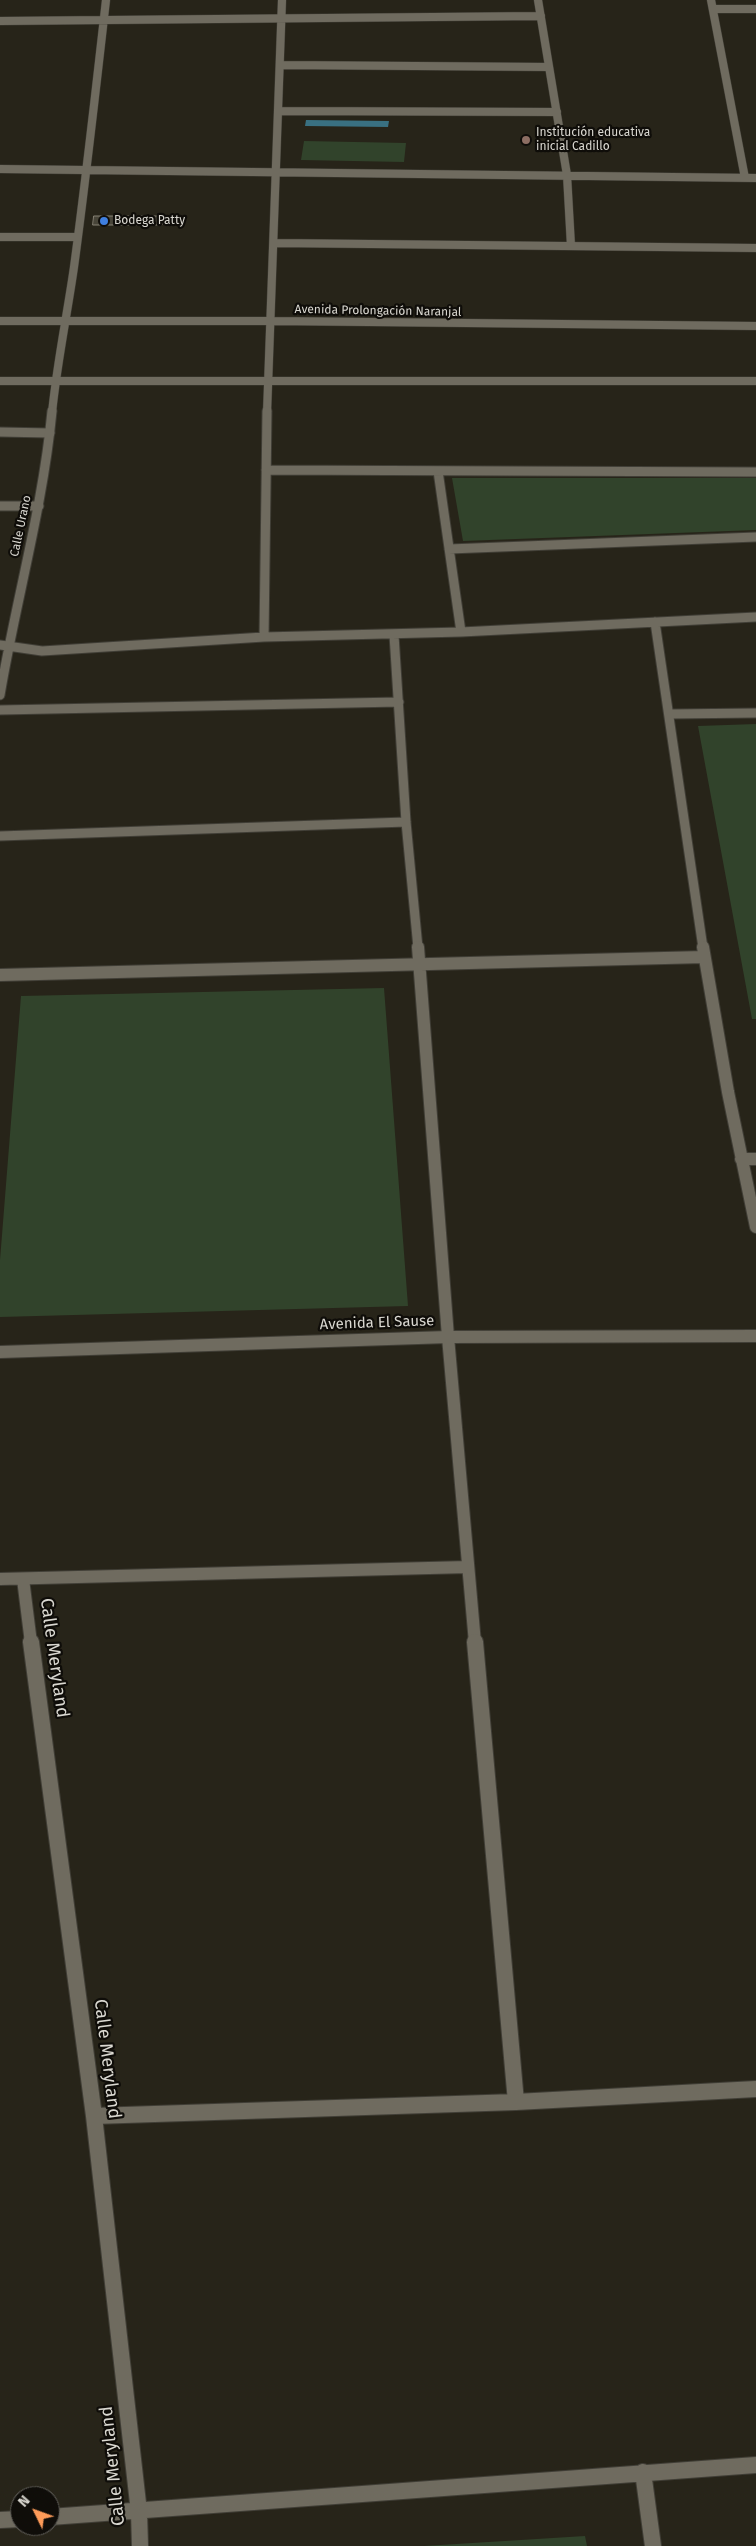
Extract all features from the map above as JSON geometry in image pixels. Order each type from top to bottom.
[{"type":"street","name":"Calle Urano","points":[[0,695],[4,646],[39,506],[50,433],[57,360],[66,320],[87,170],[106,0]]},
{"type":"street","points":[[264,637],[267,381],[272,321],[282,0]]},
{"type":"street","points":[[538,0],[567,176],[571,246]]},
{"type":"street","points":[[711,0],[745,178]]},
{"type":"street","points":[[713,9],[756,8]]},
{"type":"street","points":[[0,21],[541,16]]},
{"type":"street","points":[[280,65],[549,67]]},
{"type":"street","points":[[278,111],[557,112]]},
{"type":"street","points":[[0,169],[756,178]]},
{"type":"street","points":[[0,237],[78,237]]},
{"type":"street","points":[[274,243],[756,248]]},
{"type":"street","name":"Avenida Prolongación Naranjal","points":[[0,321],[272,321],[756,326]]},
{"type":"street","points":[[0,381],[756,381]]},
{"type":"street","points":[[0,432],[50,433]]},
{"type":"street","points":[[266,470],[756,472]]},
{"type":"street","points":[[438,471],[461,632]]},
{"type":"street","points":[[0,506],[39,506]]},
{"type":"street","points":[[449,549],[756,537]]},
{"type":"street","points":[[4,646],[42,651],[264,637],[394,635],[756,617]]},
{"type":"street","points":[[655,622],[671,714],[704,956],[741,1159],[756,1227]]},
{"type":"street","points":[[394,635],[406,822],[420,966],[448,1337],[516,2102]]},
{"type":"street","points":[[0,710],[399,702]]},
{"type":"street","points":[[671,714],[756,713]]},
{"type":"street","points":[[0,836],[406,822]]},
{"type":"street","points":[[0,974],[420,966],[704,956]]},
{"type":"street","points":[[741,1159],[756,1159]]},
{"type":"street","name":"Avenida El Sause","points":[[0,1352],[448,1337],[756,1336]]},
{"type":"street","points":[[0,1579],[468,1567]]},
{"type":"street","name":"Calle Meryland","points":[[23,1579],[94,2116],[139,2512],[140,2546]]},
{"type":"street","points":[[94,2116],[516,2102],[756,2089]]},
{"type":"street","points":[[60,2516],[756,2465]]},
{"type":"street","points":[[643,2472],[653,2546]]},
{"type":"green space","points":[[304,141],[406,143],[404,162],[301,160]]},
{"type":"green space","points":[[452,478],[756,478],[756,530],[463,541]]},
{"type":"green space","points":[[756,724],[756,1019],[752,1019],[698,726]]},
{"type":"green space","points":[[384,988],[408,1306],[0,1317],[0,1260],[21,996]]},
{"type":"green space","points":[[585,2536],[587,2546],[424,2546]]},
{"type":"water","points":[[306,120],[389,121],[388,127],[305,126]]},
{"type":"building","points":[[94,216],[163,216],[162,225],[93,225]]},
{"type":"place","name":"Institución educativa inicial Cadillo","points":[[526,140]]},
{"type":"place","name":"Bodega Patty","points":[[104,221]]}]
